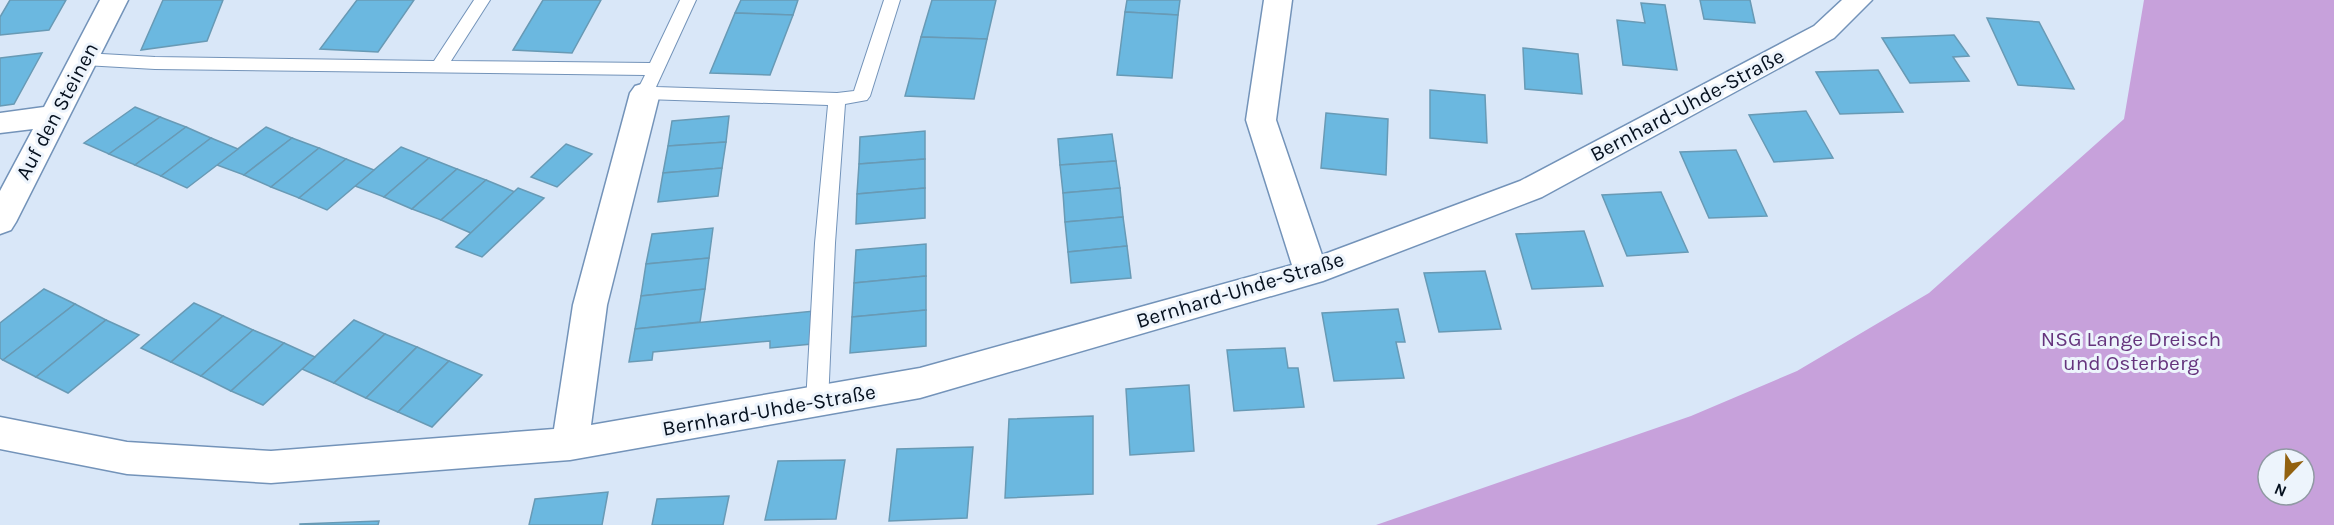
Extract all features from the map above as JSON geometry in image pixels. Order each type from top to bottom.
[{"type":"street","name":"Auf den Steinen","points":[[0,222],[114,0]]},
{"type":"street","points":[[1278,0],[1261,120],[1311,272]]},
{"type":"street","name":"Bernhard-Uhde-Straße","points":[[0,433],[127,458],[271,468],[570,444],[817,403],[920,383],[1311,272],[1531,189],[1824,32],[1858,0]]},
{"type":"street","points":[[570,444],[590,305],[651,81]]},
{"type":"street","points":[[0,123],[54,116]]},
{"type":"lane","points":[[440,65],[482,0]]},
{"type":"lane","points":[[651,81],[687,0]]},
{"type":"lane","points":[[84,58],[155,63],[440,65],[651,81],[837,99],[861,96],[892,0]]},
{"type":"lane","points":[[817,403],[825,243],[837,99]]},
{"type":"green space","name":"NSG Lange Dreisch und Osterberg","points":[[2144,0],[2334,0],[2334,525],[1376,525],[1691,416],[1797,371],[1929,293],[2124,119]]},
{"type":"building","points":[[10,0],[66,0],[49,30],[0,35],[0,17]]},
{"type":"building","points":[[163,0],[223,0],[207,41],[141,50]]},
{"type":"building","points":[[357,0],[414,0],[378,52],[320,49]]},
{"type":"building","points":[[543,0],[601,0],[572,53],[513,50]]},
{"type":"building","points":[[741,0],[798,0],[793,15],[735,13]]},
{"type":"building","points":[[932,0],[996,0],[987,39],[921,37]]},
{"type":"building","points":[[1127,0],[1180,0],[1178,15],[1125,12]]},
{"type":"building","points":[[1700,0],[1750,0],[1755,23],[1704,19]]},
{"type":"building","points":[[1641,3],[1665,5],[1677,70],[1623,65],[1617,20],[1645,23]]},
{"type":"building","points":[[1125,12],[1178,15],[1172,78],[1117,75]]},
{"type":"building","points":[[735,13],[793,15],[770,75],[710,73]]},
{"type":"building","points":[[1987,18],[2039,22],[2074,89],[2018,85]]},
{"type":"building","points":[[1954,35],[1969,56],[1953,57],[1969,81],[1910,83],[1882,38]]},
{"type":"building","points":[[921,37],[987,39],[974,99],[905,96]]},
{"type":"building","points":[[1523,48],[1578,54],[1582,94],[1525,89]]},
{"type":"building","points":[[42,53],[14,104],[0,106],[0,58]]},
{"type":"building","points":[[1878,70],[1903,112],[1840,114],[1816,72]]},
{"type":"building","points":[[1430,90],[1485,95],[1487,143],[1430,138]]},
{"type":"building","points":[[135,107],[160,117],[109,154],[84,143]]},
{"type":"building","points":[[1806,111],[1833,158],[1774,162],[1749,115]]},
{"type":"building","points":[[1326,113],[1388,119],[1386,175],[1321,168]]},
{"type":"building","points":[[729,116],[726,142],[668,146],[672,121]]},
{"type":"building","points":[[160,117],[186,127],[135,165],[109,154]]},
{"type":"building","points":[[186,127],[211,138],[161,176],[135,165]]},
{"type":"building","points":[[266,127],[292,138],[244,175],[217,165]]},
{"type":"building","points":[[925,131],[925,159],[859,164],[860,137]]},
{"type":"building","points":[[1112,134],[1116,161],[1060,165],[1058,139]]},
{"type":"building","points":[[211,138],[238,149],[187,188],[161,176]]},
{"type":"building","points":[[292,138],[319,148],[271,187],[244,175]]},
{"type":"building","points":[[726,142],[722,168],[663,173],[668,146]]},
{"type":"building","points":[[566,144],[592,154],[557,187],[531,177]]},
{"type":"building","points":[[401,147],[429,158],[384,197],[355,186]]},
{"type":"building","points":[[319,148],[346,159],[299,198],[271,187]]},
{"type":"building","points":[[1736,150],[1767,216],[1709,218],[1680,152]]},
{"type":"building","points":[[429,158],[457,169],[412,209],[384,197]]},
{"type":"building","points":[[346,159],[374,170],[327,210],[299,198]]},
{"type":"building","points":[[925,159],[925,188],[857,194],[859,164]]},
{"type":"building","points":[[1116,161],[1120,188],[1063,193],[1060,165]]},
{"type":"building","points":[[722,168],[718,196],[658,202],[663,173]]},
{"type":"building","points":[[457,169],[486,180],[441,220],[412,209]]},
{"type":"building","points":[[486,180],[515,192],[471,233],[441,220]]},
{"type":"building","points":[[518,188],[544,198],[482,257],[456,247]]},
{"type":"building","points":[[925,188],[925,218],[856,224],[857,194]]},
{"type":"building","points":[[1120,188],[1123,217],[1065,222],[1063,193]]},
{"type":"building","points":[[1661,192],[1688,252],[1627,256],[1602,195]]},
{"type":"building","points":[[1123,217],[1127,246],[1068,252],[1065,222]]},
{"type":"building","points":[[713,228],[709,258],[646,264],[652,234]]},
{"type":"building","points":[[1584,231],[1603,286],[1532,289],[1516,234]]},
{"type":"building","points":[[926,244],[926,276],[854,283],[856,250]]},
{"type":"building","points":[[1127,246],[1131,278],[1071,283],[1068,252]]},
{"type":"building","points":[[709,258],[705,289],[641,296],[646,264]]},
{"type":"building","points":[[1485,271],[1501,329],[1439,332],[1424,273]]},
{"type":"building","points":[[926,276],[926,310],[852,317],[854,283]]},
{"type":"building","points":[[44,289],[75,304],[3,360],[0,358],[0,323]]},
{"type":"building","points":[[705,289],[700,322],[635,329],[641,296]]},
{"type":"building","points":[[194,303],[223,316],[171,362],[141,348]]},
{"type":"building","points":[[75,304],[106,320],[36,377],[3,360]]},
{"type":"building","points":[[1398,309],[1405,342],[1396,342],[1404,378],[1334,381],[1322,313]]},
{"type":"building","points":[[926,310],[926,346],[850,353],[852,317]]},
{"type":"building","points":[[814,311],[812,344],[770,348],[770,341],[653,352],[652,360],[629,362],[635,329]]},
{"type":"building","points":[[223,316],[253,330],[201,376],[171,362]]},
{"type":"building","points":[[106,320],[139,335],[68,393],[36,377]]},
{"type":"building","points":[[354,320],[385,334],[334,383],[302,369]]},
{"type":"building","points":[[253,330],[284,343],[231,391],[201,376]]},
{"type":"building","points":[[385,334],[417,347],[366,398],[334,383]]},
{"type":"building","points":[[284,343],[315,357],[263,405],[231,391]]},
{"type":"building","points":[[417,347],[449,361],[398,412],[366,398]]},
{"type":"building","points":[[1285,348],[1288,368],[1298,368],[1304,407],[1234,411],[1227,350]]},
{"type":"building","points":[[449,361],[482,375],[432,427],[398,412]]},
{"type":"building","points":[[1189,385],[1194,451],[1130,455],[1126,389]]},
{"type":"building","points":[[1093,416],[1093,494],[1005,498],[1009,419]]},
{"type":"building","points":[[973,447],[967,518],[889,521],[897,449]]},
{"type":"building","points":[[845,460],[836,519],[765,520],[778,461]]},
{"type":"building","points":[[608,492],[602,525],[529,525],[535,499]]},
{"type":"building","points":[[729,496],[723,525],[652,525],[657,499]]},
{"type":"building","points":[[379,521],[378,525],[300,525],[300,524]]}]
